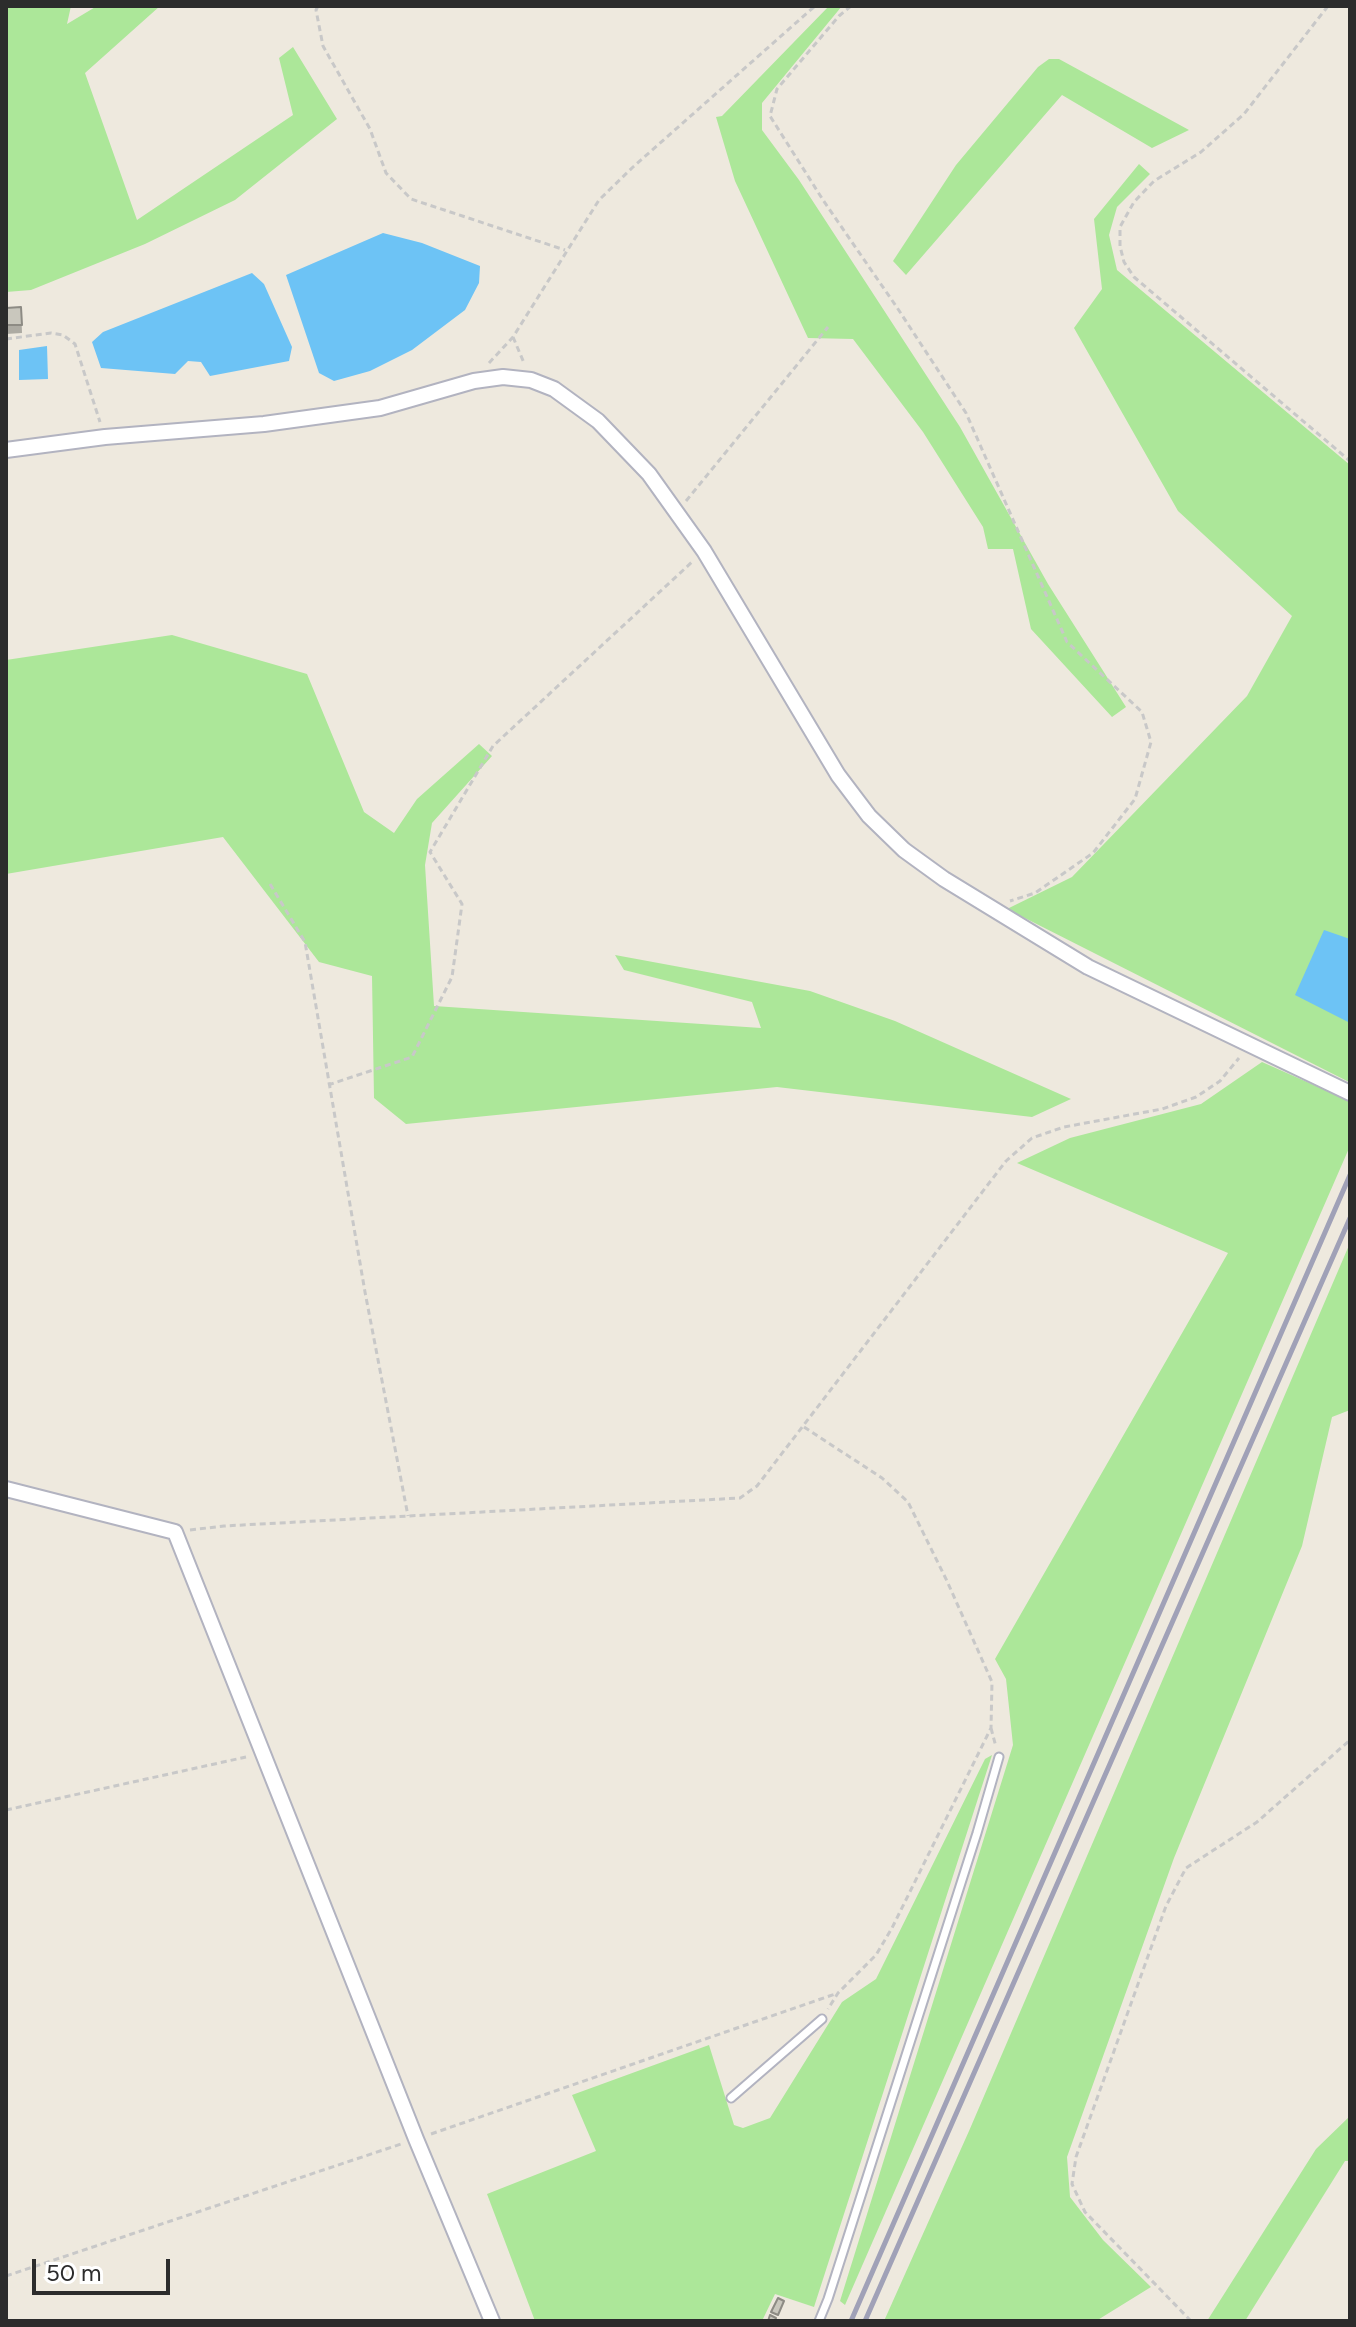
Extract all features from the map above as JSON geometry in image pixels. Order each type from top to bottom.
[{"type":"street","points":[[6,450],[105,437],[264,424],[380,408],[474,381],[503,377],[531,380],[554,389],[598,421],[649,474],[704,551],[838,775],[869,816],[904,850],[1088,967],[1350,1093]]},
{"type":"street","points":[[6,1489],[175,1532],[416,2139],[492,2321]]},
{"type":"lane","points":[[819,2321],[949,1923],[999,1757]]},
{"type":"lane","points":[[731,2098],[822,2019]]},
{"type":"path","points":[[318,6],[316,10],[323,46],[370,129],[386,173],[411,199],[565,250]]},
{"type":"path","points":[[474,381],[513,337],[599,200],[815,6]]},
{"type":"path","points":[[851,6],[777,89],[770,116],[966,413],[1067,642],[1142,712],[1151,742],[1135,799],[1093,853],[1035,893],[991,908]]},
{"type":"path","points":[[1328,6],[1244,114],[1201,152],[1154,181],[1134,202],[1120,227],[1120,246],[1124,262],[1134,277],[1350,461]]},
{"type":"path","points":[[676,513],[828,327]]},
{"type":"path","points":[[6,339],[51,333],[63,335],[75,344],[105,437]]},
{"type":"path","points":[[513,337],[531,380]]},
{"type":"path","points":[[328,1085],[412,1057],[452,977],[462,904],[430,852],[493,746],[704,551]]},
{"type":"path","points":[[270,884],[305,942],[328,1085],[408,1516]]},
{"type":"path","points":[[175,1532],[224,1526],[740,1498],[757,1486],[804,1427],[1006,1161],[1032,1138],[1064,1127],[1162,1109],[1196,1097],[1220,1081],[1248,1046]]},
{"type":"path","points":[[804,1427],[882,1478],[908,1502],[992,1682],[991,1728],[999,1757]]},
{"type":"path","points":[[822,2019],[838,1993],[876,1955],[892,1928],[991,1728]]},
{"type":"path","points":[[1191,2321],[1085,2212],[1072,2184],[1076,2157],[1166,1906],[1186,1868],[1257,1822],[1350,1740]]},
{"type":"path","points":[[6,1810],[261,1753]]},
{"type":"path","points":[[6,2276],[838,1993]]},
{"type":"green space","points":[[6,6],[71,6],[67,24],[97,6],[160,6],[85,73],[137,220],[293,115],[279,58],[293,47],[337,119],[235,200],[145,244],[31,290],[6,292]]},
{"type":"green space","points":[[829,6],[842,6],[762,103],[762,130],[799,180],[960,427],[1048,584],[1126,707],[1112,717],[1031,629],[1013,549],[988,549],[983,527],[923,432],[853,339],[808,338],[735,181],[716,117],[722,116]]},
{"type":"green space","points":[[1049,59],[1059,59],[1189,130],[1152,148],[1062,95],[906,275],[893,261],[956,165],[1038,67]]},
{"type":"green space","points":[[1139,164],[1150,174],[1117,207],[1109,235],[1117,270],[1350,465],[1349,1082],[1007,909],[1072,877],[1247,696],[1292,616],[1178,511],[1074,328],[1102,289],[1094,219]]},
{"type":"green space","points":[[172,635],[307,674],[364,812],[394,833],[417,799],[479,744],[492,756],[432,823],[425,865],[434,1006],[761,1028],[752,1002],[624,970],[615,955],[810,991],[895,1021],[1071,1099],[1032,1117],[777,1087],[406,1124],[374,1098],[372,976],[319,962],[223,837],[6,874],[6,660]]},
{"type":"green space","points":[[1262,1062],[1350,1101],[1350,1146],[845,2305],[840,2301],[1013,1745],[1006,1679],[995,1659],[1228,1253],[1017,1163],[1070,1138],[1201,1104]]},
{"type":"green space","points":[[1350,1243],[1350,1410],[1332,1417],[1302,1546],[1174,1858],[1067,2157],[1070,2197],[1103,2240],[1151,2287],[1096,2321],[884,2321],[969,2131]]},
{"type":"green space","points":[[992,1755],[814,2307],[775,2294],[762,2321],[535,2321],[487,2194],[596,2151],[572,2095],[709,2045],[734,2125],[743,2128],[770,2118],[842,2002],[876,1979],[985,1759]]},
{"type":"green space","points":[[1350,2116],[1350,2161],[1345,2161],[1245,2321],[1207,2321],[1316,2149]]},
{"type":"water","points":[[383,233],[422,243],[480,266],[479,283],[465,310],[412,350],[370,371],[334,381],[319,373],[286,275]]},
{"type":"water","points":[[252,273],[264,284],[292,347],[289,361],[210,376],[201,362],[188,361],[175,374],[101,368],[92,342],[103,332]]},
{"type":"water","points":[[47,346],[48,379],[19,380],[19,350]]},
{"type":"water","points":[[1324,930],[1350,939],[1350,1023],[1295,995]]},
{"type":"building","points":[[21,307],[22,325],[6,325],[6,308]]},
{"type":"building","points":[[778,2298],[784,2301],[778,2315],[771,2312]]},
{"type":"railway","points":[[851,2321],[1350,1175]]},
{"type":"railway","points":[[865,2321],[1350,1218]]}]
